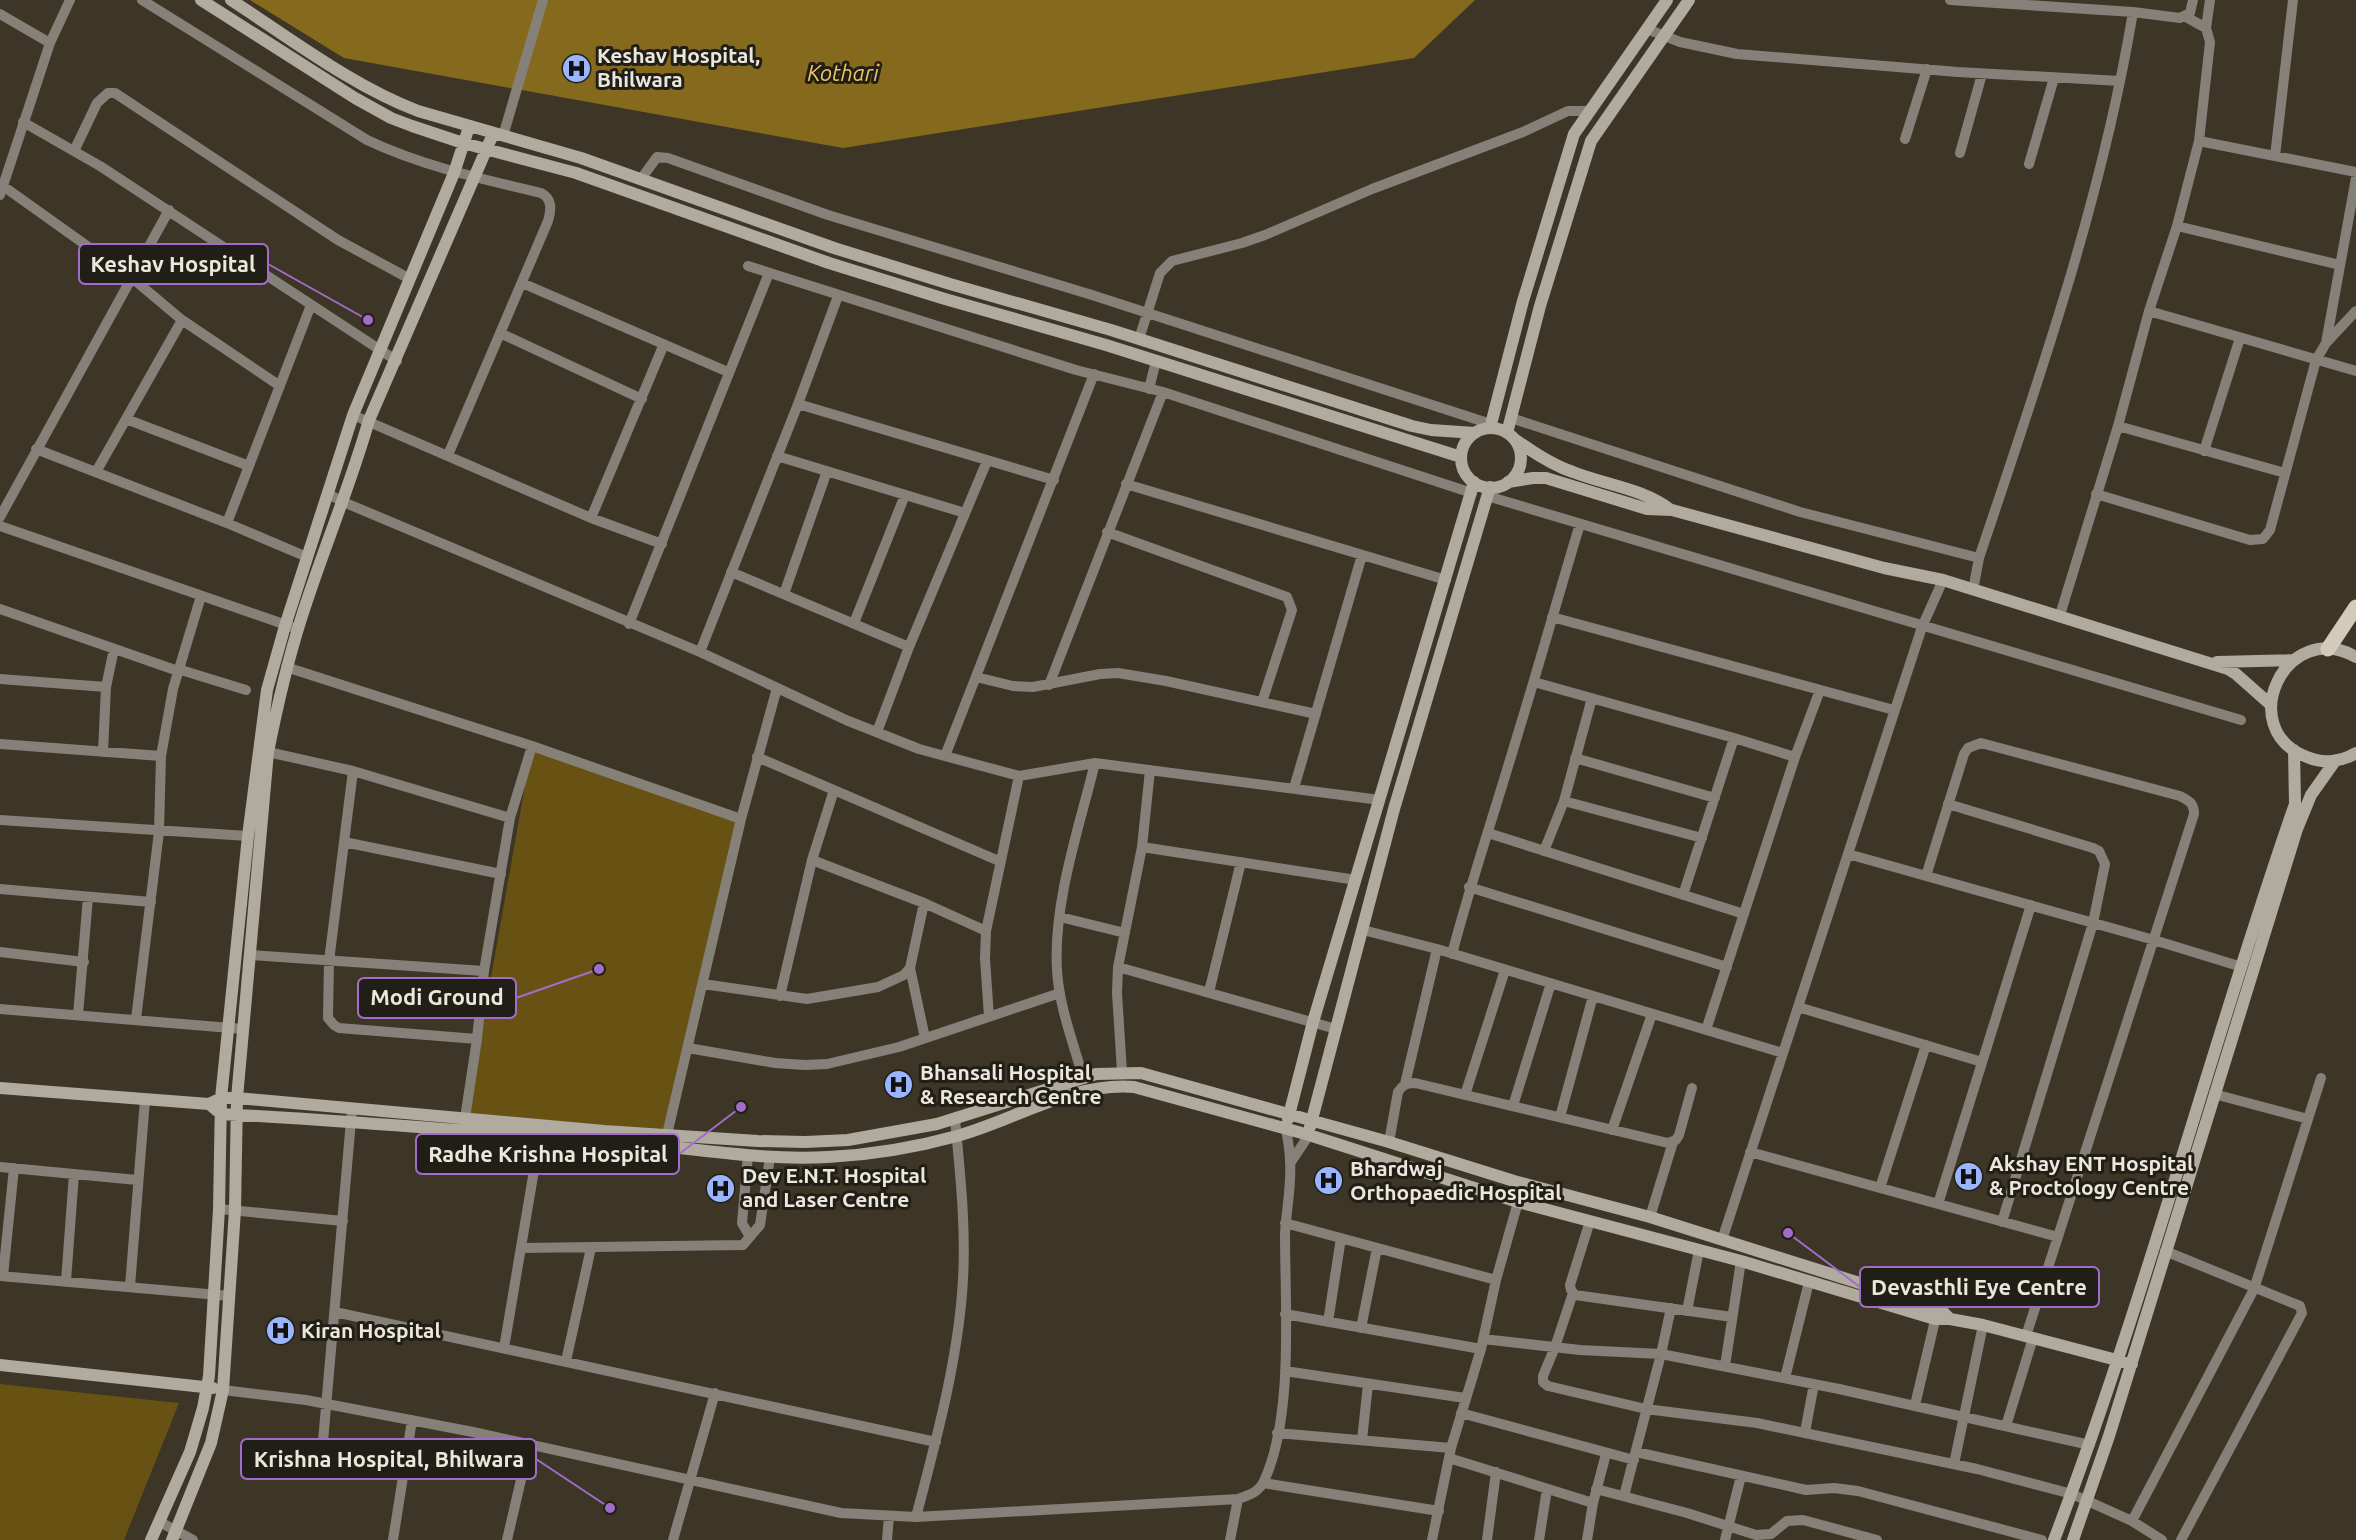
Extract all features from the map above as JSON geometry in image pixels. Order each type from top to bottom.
[{"type":"main road","points":[[201,0],[391,118],[463,144],[576,173],[829,263],[1156,361],[1461,457]]},
{"type":"main road","points":[[231,0],[355,80],[389,99],[418,111],[581,158],[834,248],[1139,339],[1412,426],[1431,430],[1475,433]]},
{"type":"main road","points":[[1491,426],[1523,301],[1574,134],[1667,0]]},
{"type":"main road","points":[[1508,482],[1518,472],[1521,462],[1521,451],[1511,436],[1511,418],[1540,306],[1590,142],[1689,0]]},
{"type":"main road","points":[[152,1540],[190,1452],[207,1387],[219,1209],[221,1098],[248,836],[267,690],[285,626],[353,415],[454,172],[470,127]]},
{"type":"main road","points":[[174,1536],[211,1443],[223,1389],[235,1210],[237,1098],[249,955],[262,841],[268,752],[286,668],[297,629],[358,458],[369,420],[488,150],[498,135]]},
{"type":"main road","points":[[1332,416],[1337,401]]},
{"type":"main road","points":[[1286,1129],[1313,1022],[1473,487],[1464,471],[1461,457],[1465,443],[1475,433],[1491,426]]},
{"type":"main road","points":[[1491,426],[1511,436],[1547,460],[1572,472],[1655,498],[1672,510]]},
{"type":"main road","points":[[1473,487],[1489,491],[1508,482],[1546,478],[1647,509],[1672,510],[1884,567],[1943,580],[2209,662],[2236,674],[2271,705]]},
{"type":"main road","points":[[1309,1135],[1394,808],[1489,491]]},
{"type":"main road","points":[[2328,649],[2356,607]]},
{"type":"main road","points":[[2356,657],[2328,649],[2310,652],[2294,660],[2277,680],[2271,705],[2277,730],[2294,750],[2318,760],[2336,760],[2356,753]]},
{"type":"main road","points":[[2209,662],[2294,660]]},
{"type":"main road","points":[[2054,1540],[2119,1361],[2295,804],[2294,750]]},
{"type":"main road","points":[[2073,1540],[2132,1364],[2297,829],[2311,795],[2336,760]]},
{"type":"main road","points":[[209,1104],[221,1114],[351,1123],[464,1125],[665,1141],[848,1140],[955,1119],[1096,1074],[1141,1073],[1389,1142],[1514,1182],[1650,1218],[1722,1240],[1950,1318],[2132,1364]]},
{"type":"main road","points":[[665,1141],[770,1157],[852,1155],[957,1136],[1070,1095],[1121,1086],[1152,1091],[1309,1135],[1518,1202],[1741,1260],[1809,1282],[1937,1313]]},
{"type":"main road","points":[[0,1088],[209,1104],[221,1098],[237,1098],[352,1109],[464,1125]]},
{"type":"main road","points":[[0,1365],[223,1389]]},
{"type":"street","points":[[70,0],[50,43],[1,190],[132,278],[182,320],[280,386]]},
{"type":"street","points":[[142,0],[351,132],[389,151],[454,172],[541,193],[549,199],[551,208],[548,221],[448,455]]},
{"type":"street","points":[[498,135],[543,0]]},
{"type":"street","points":[[1950,0],[2186,17],[2206,28],[2209,33],[2210,51],[2199,141],[2177,226],[2149,311],[2118,426],[2060,615]]},
{"type":"street","points":[[2186,17],[2192,9],[2193,0]]},
{"type":"street","points":[[2206,28],[2210,0]]},
{"type":"street","points":[[2275,156],[2293,0]]},
{"type":"street","points":[[1973,590],[1979,558],[2085,229],[2120,81],[2133,12]]},
{"type":"street","points":[[0,14],[50,43]]},
{"type":"street","points":[[1647,29],[1705,48],[1737,54],[1983,74],[2120,81]]},
{"type":"street","points":[[1905,139],[1927,69]]},
{"type":"street","points":[[1960,153],[1983,74]]},
{"type":"street","points":[[2029,164],[2054,78]]},
{"type":"street","points":[[74,151],[97,103],[108,93],[115,93],[338,240],[410,279]]},
{"type":"street","points":[[1139,339],[1160,273],[1172,261],[1265,235],[1383,185],[1523,132],[1568,111],[1590,111]]},
{"type":"street","points":[[23,122],[169,210],[397,360]]},
{"type":"street","points":[[2199,141],[2356,172]]},
{"type":"street","points":[[641,179],[657,157],[668,158],[828,215],[1146,313],[1491,426]]},
{"type":"street","points":[[2326,343],[2340,265],[2351,237],[2356,178]]},
{"type":"street","points":[[0,518],[169,210]]},
{"type":"street","points":[[2177,226],[2340,265]]},
{"type":"street","points":[[748,266],[838,296],[1473,487]]},
{"type":"street","points":[[629,624],[768,273]]},
{"type":"street","points":[[522,283],[728,372]]},
{"type":"street","points":[[700,652],[838,296]]},
{"type":"street","points":[[227,523],[311,305]]},
{"type":"street","points":[[2149,311],[2356,371]]},
{"type":"street","points":[[2096,494],[2258,541],[2267,536],[2316,360],[2326,343],[2356,311]]},
{"type":"street","points":[[96,472],[182,320]]},
{"type":"street","points":[[500,333],[642,399]]},
{"type":"street","points":[[2204,451],[2240,338]]},
{"type":"street","points":[[591,518],[664,344]]},
{"type":"street","points":[[1149,389],[1156,361]]},
{"type":"street","points":[[945,756],[1094,374]]},
{"type":"street","points":[[1049,685],[1163,392]]},
{"type":"street","points":[[798,404],[1054,480]]},
{"type":"street","points":[[353,415],[591,518],[662,544]]},
{"type":"street","points":[[1511,418],[1800,512],[1979,558]]},
{"type":"street","points":[[126,419],[249,466]]},
{"type":"street","points":[[2118,426],[2285,473]]},
{"type":"street","points":[[36,449],[227,523],[307,557]]},
{"type":"street","points":[[777,456],[965,513]]},
{"type":"street","points":[[877,732],[909,647],[987,460]]},
{"type":"street","points":[[784,594],[827,471]]},
{"type":"street","points":[[1126,483],[1446,580]]},
{"type":"street","points":[[1489,491],[1580,524],[2241,720]]},
{"type":"street","points":[[327,494],[629,624],[700,652],[919,749],[1019,776],[1095,763],[1380,800]]},
{"type":"street","points":[[854,624],[905,495]]},
{"type":"street","points":[[1452,954],[1469,887],[1488,833],[1580,524]]},
{"type":"street","points":[[0,526],[297,629]]},
{"type":"street","points":[[1107,532],[1287,597],[1292,610],[1262,702]]},
{"type":"street","points":[[1294,788],[1362,555]]},
{"type":"street","points":[[731,572],[909,647]]},
{"type":"street","points":[[1722,1240],[1894,710],[1922,627],[1943,580]]},
{"type":"street","points":[[136,1019],[159,832],[161,756],[178,671],[201,596]]},
{"type":"street","points":[[0,609],[114,650],[246,690]]},
{"type":"street","points":[[1551,617],[1894,710]]},
{"type":"street","points":[[103,752],[106,687],[114,650]]},
{"type":"street","points":[[286,668],[532,746],[741,819]]},
{"type":"street","points":[[976,677],[1013,687],[1049,685],[1100,674],[1118,673],[1166,681],[1316,714]]},
{"type":"street","points":[[0,680],[106,687]]},
{"type":"street","points":[[1534,682],[1795,757]]},
{"type":"street","points":[[665,1141],[741,819],[777,688]]},
{"type":"street","points":[[1706,1030],[1795,757],[1820,690]]},
{"type":"street","points":[[1544,851],[1564,801],[1592,698]]},
{"type":"street","points":[[1683,895],[1734,738]]},
{"type":"street","points":[[1926,876],[1964,754],[1968,748],[1981,742],[2180,796],[2190,801],[2194,814],[2058,1237],[2007,1426]]},
{"type":"street","points":[[0,744],[161,756]]},
{"type":"street","points":[[464,1125],[477,1039],[484,970],[510,818],[532,746]]},
{"type":"street","points":[[268,752],[353,771],[510,818]]},
{"type":"street","points":[[757,758],[999,861]]},
{"type":"street","points":[[1575,758],[1715,798]]},
{"type":"street","points":[[1083,1077],[1060,993],[1057,946],[1065,886],[1095,763]]},
{"type":"street","points":[[1122,1072],[1117,993],[1118,967],[1142,846],[1150,770]]},
{"type":"street","points":[[353,771],[329,961],[328,1018],[334,1025],[477,1039]]},
{"type":"street","points":[[989,1017],[985,959],[986,931],[999,861],[1019,776]]},
{"type":"street","points":[[780,996],[812,861],[834,790]]},
{"type":"street","points":[[1564,801],[1702,838]]},
{"type":"street","points":[[1948,804],[2099,851],[2105,864],[2093,923],[2002,1222]]},
{"type":"street","points":[[0,820],[248,836]]},
{"type":"street","points":[[1488,833],[1744,914]]},
{"type":"street","points":[[344,842],[501,874]]},
{"type":"street","points":[[1142,846],[1356,880]]},
{"type":"street","points":[[1848,854],[2242,967]]},
{"type":"street","points":[[812,861],[924,903],[986,931]]},
{"type":"street","points":[[1209,992],[1241,862]]},
{"type":"street","points":[[1469,887],[1727,967]]},
{"type":"street","points":[[0,889],[151,902]]},
{"type":"street","points":[[78,1015],[88,897]]},
{"type":"street","points":[[924,903],[910,968],[926,1038]]},
{"type":"street","points":[[1938,1204],[2031,905]]},
{"type":"street","points":[[1060,917],[1125,933]]},
{"type":"street","points":[[1363,930],[1437,949],[1783,1053]]},
{"type":"street","points":[[1389,1142],[1398,1092],[1405,1084],[1437,949]]},
{"type":"street","points":[[0,952],[84,962]]},
{"type":"street","points":[[249,955],[484,970]]},
{"type":"street","points":[[1118,967],[1336,1029]]},
{"type":"street","points":[[703,984],[807,999],[878,987],[898,978],[910,968]]},
{"type":"street","points":[[1464,1095],[1505,970]]},
{"type":"street","points":[[1513,1106],[1551,983]]},
{"type":"street","points":[[688,1048],[775,1063],[805,1065],[845,1060],[899,1047],[1060,993]]},
{"type":"street","points":[[1560,1117],[1593,996]]},
{"type":"street","points":[[1798,1006],[1982,1062]]},
{"type":"street","points":[[0,1009],[243,1029]]},
{"type":"street","points":[[1612,1130],[1652,1014]]},
{"type":"street","points":[[1880,1188],[1926,1045]]},
{"type":"street","points":[[2132,1521],[2254,1289],[2321,1078]]},
{"type":"street","points":[[1405,1084],[1415,1083],[1665,1143],[1673,1142]]},
{"type":"street","points":[[1650,1218],[1673,1142],[1679,1136],[1692,1088]]},
{"type":"street","points":[[2214,1094],[2308,1119]]},
{"type":"street","points":[[130,1286],[145,1100]]},
{"type":"street","points":[[322,1453],[352,1109]]},
{"type":"street","points":[[916,1517],[936,1442],[958,1329],[963,1281],[964,1246],[955,1119]]},
{"type":"street","points":[[223,1389],[328,1404],[412,1420],[841,1513],[916,1517],[1238,1499],[1256,1491],[1263,1483],[1274,1455],[1277,1433],[1285,1371],[1285,1223],[1291,1162],[1286,1129]]},
{"type":"street","points":[[504,1348],[541,1131]]},
{"type":"street","points":[[1291,1162],[1309,1135]]},
{"type":"street","points":[[1750,1152],[2058,1237]]},
{"type":"street","points":[[748,1155],[742,1224],[749,1236]]},
{"type":"street","points":[[521,1248],[738,1247],[746,1243],[749,1236],[760,1225],[770,1157]]},
{"type":"street","points":[[0,1167],[138,1180]]},
{"type":"street","points":[[14,1168],[2,1276],[230,1296]]},
{"type":"street","points":[[66,1281],[75,1174]]},
{"type":"street","points":[[1432,1540],[1450,1453],[1482,1344],[1496,1280],[1518,1202]]},
{"type":"street","points":[[219,1209],[343,1221]]},
{"type":"street","points":[[1590,1221],[1570,1285],[1573,1293],[1543,1376],[1546,1385],[1646,1409],[1757,1423],[1954,1464],[2072,1494],[2132,1521],[2162,1540]]},
{"type":"street","points":[[1285,1223],[1496,1280]]},
{"type":"street","points":[[1328,1322],[1341,1238]]},
{"type":"street","points":[[566,1361],[591,1248]]},
{"type":"street","points":[[1360,1328],[1377,1248]]},
{"type":"street","points":[[1687,1311],[1699,1250]]},
{"type":"street","points":[[2165,1251],[2254,1289],[2297,1304],[2301,1309],[2301,1316],[2181,1540]]},
{"type":"street","points":[[1725,1366],[1741,1260]]},
{"type":"street","points":[[1785,1378],[1809,1282]]},
{"type":"street","points":[[1573,1293],[1732,1317]]},
{"type":"street","points":[[1624,1496],[1671,1308]]},
{"type":"street","points":[[335,1312],[936,1442]]},
{"type":"street","points":[[1915,1406],[1937,1313]]},
{"type":"street","points":[[1284,1314],[1360,1328],[1482,1344],[1661,1354],[1814,1384],[2090,1445]]},
{"type":"street","points":[[1954,1464],[1983,1325]]},
{"type":"street","points":[[1285,1371],[1465,1398]]},
{"type":"street","points":[[1362,1440],[1368,1384]]},
{"type":"street","points":[[1805,1432],[1814,1384]]},
{"type":"street","points":[[673,1540],[715,1393]]},
{"type":"street","points":[[1461,1413],[1606,1454],[1635,1456],[1806,1490],[1834,1488],[1858,1491],[2042,1540]]},
{"type":"street","points":[[393,1540],[412,1420]]},
{"type":"street","points":[[1277,1433],[1362,1440],[1450,1453],[1496,1472],[1593,1503]]},
{"type":"street","points":[[507,1540],[529,1444]]},
{"type":"street","points":[[1590,1539],[1593,1503],[1606,1454]]},
{"type":"street","points":[[1487,1540],[1496,1472]]},
{"type":"street","points":[[1725,1540],[1741,1476]]},
{"type":"street","points":[[1263,1483],[1439,1511]]},
{"type":"street","points":[[1539,1540],[1547,1488]]},
{"type":"street","points":[[1596,1489],[1764,1536],[1771,1534],[1787,1521],[1803,1520],[1877,1540]]},
{"type":"street","points":[[1230,1540],[1238,1499]]},
{"type":"street","points":[[887,1540],[889,1516]]},
{"type":"street","points":[[160,1522],[174,1536],[193,1540]]},
{"type":"shaded area","points":[[532,746],[741,819],[668,1129],[466,1119]]},
{"type":"shaded area","points":[[0,1384],[179,1403],[124,1540],[0,1540]]},
{"type":"water","name":"Kothari","points":[[250,0],[1475,0],[1414,58],[843,148],[344,58]]},
{"type":"place","name":"Keshav Hospital, Bhilwara","points":[[576,68]]},
{"type":"place","name":"Keshav Hospital","points":[[368,320]]},
{"type":"place","name":"Modi Ground","points":[[599,969]]},
{"type":"place","name":"Bhansali Hospital & Research Centre","points":[[899,1085]]},
{"type":"place","name":"Radhe Krishna Hospital","points":[[741,1107]]},
{"type":"place","name":"Akshay ENT Hospital & Proctology Centre","points":[[1968,1176]]},
{"type":"place","name":"Bhardwaj Orthopaedic Hospital","points":[[1329,1181]]},
{"type":"place","name":"Dev E.N.T. Hospital and Laser Centre","points":[[721,1188]]},
{"type":"place","name":"Devasthli Eye Centre","points":[[1788,1233]]},
{"type":"place","name":"Kiran Hospital","points":[[280,1331]]},
{"type":"place","name":"Krishna Hospital, Bhilwara","points":[[610,1508]]}]
